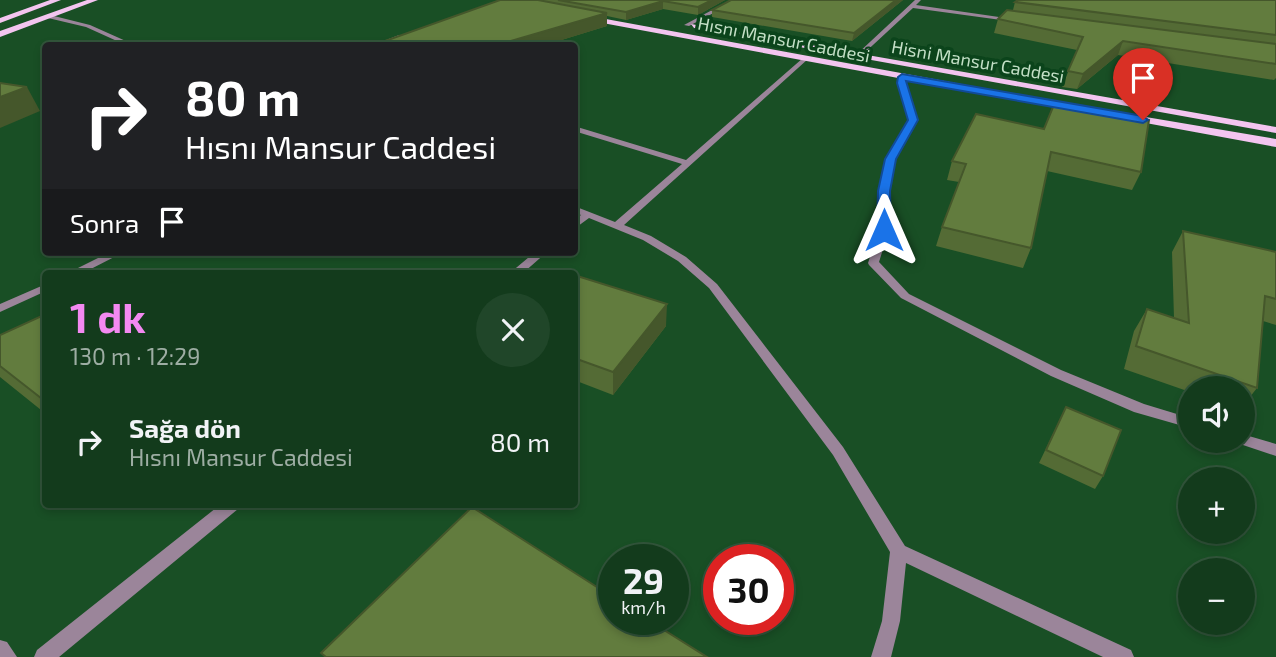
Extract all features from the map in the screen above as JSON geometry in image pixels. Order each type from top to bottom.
[{"type":"main road","points":[[0,21],[57,0]]},
{"type":"main road","points":[[0,34],[94,0]]},
{"type":"main road","name":"Hisni Mansur Caddesi","points":[[578,5],[1276,130]]},
{"type":"main road","name":"Hısnı Mansur Caddesi","points":[[566,14],[1089,110]]},
{"type":"main road","points":[[1116,115],[1276,143]]},
{"type":"street","points":[[687,25],[735,0]]},
{"type":"street","points":[[858,56],[919,0]]},
{"type":"street","points":[[912,6],[1020,20]]},
{"type":"street","points":[[50,17],[88,26],[125,42]]},
{"type":"street","points":[[385,42],[408,34]]},
{"type":"street","points":[[618,225],[805,59]]},
{"type":"street","points":[[902,77],[901,83],[913,120],[891,159],[884,191],[884,230],[873,262],[905,296],[1056,373],[1139,408],[1178,419]]},
{"type":"street","points":[[578,129],[688,163]]},
{"type":"street","points":[[578,210],[648,238],[682,259],[713,286],[838,451],[899,551],[1124,657]]},
{"type":"street","points":[[578,223],[588,214]]},
{"type":"street","points":[[80,270],[110,256]]},
{"type":"street","points":[[520,270],[537,256]]},
{"type":"street","points":[[0,308],[42,289]]},
{"type":"street","points":[[1255,443],[1276,450]]},
{"type":"street","points":[[44,657],[227,508]]},
{"type":"street","points":[[881,657],[891,621],[899,551]]},
{"type":"street","points":[[0,649],[7,657]]},
{"type":"building","points":[[500,0],[538,0],[607,13],[508,42],[385,41]]},
{"type":"building","points":[[558,0],[712,0],[698,7],[663,1],[626,12]]},
{"type":"building","points":[[731,0],[896,0],[854,33],[712,10]]},
{"type":"building","points":[[1276,0],[1276,35],[1015,2]]},
{"type":"building","points":[[1007,10],[1276,44],[1276,64],[1123,41],[1083,74],[1068,71],[1083,37],[998,19]]},
{"type":"building","points":[[0,83],[27,87],[0,97]]},
{"type":"building","points":[[1055,102],[1149,120],[1141,172],[1051,152],[1031,248],[942,227],[966,164],[952,161],[976,114],[1044,129]]},
{"type":"building","points":[[1183,231],[1276,252],[1276,299],[1265,296],[1257,388],[1255,376],[1222,376],[1136,346],[1147,309],[1189,323]]},
{"type":"building","points":[[578,276],[667,304],[613,372],[578,359]]},
{"type":"building","points":[[42,316],[42,399],[0,366],[0,335]]},
{"type":"building","points":[[1066,407],[1121,430],[1103,476],[1046,450]]},
{"type":"building","points":[[474,508],[598,588],[598,635],[672,635],[707,657],[326,657],[321,653]]},
{"type":"route","points":[[884,230],[884,191],[891,159],[913,120],[901,83],[902,77],[1143,120]]}]
